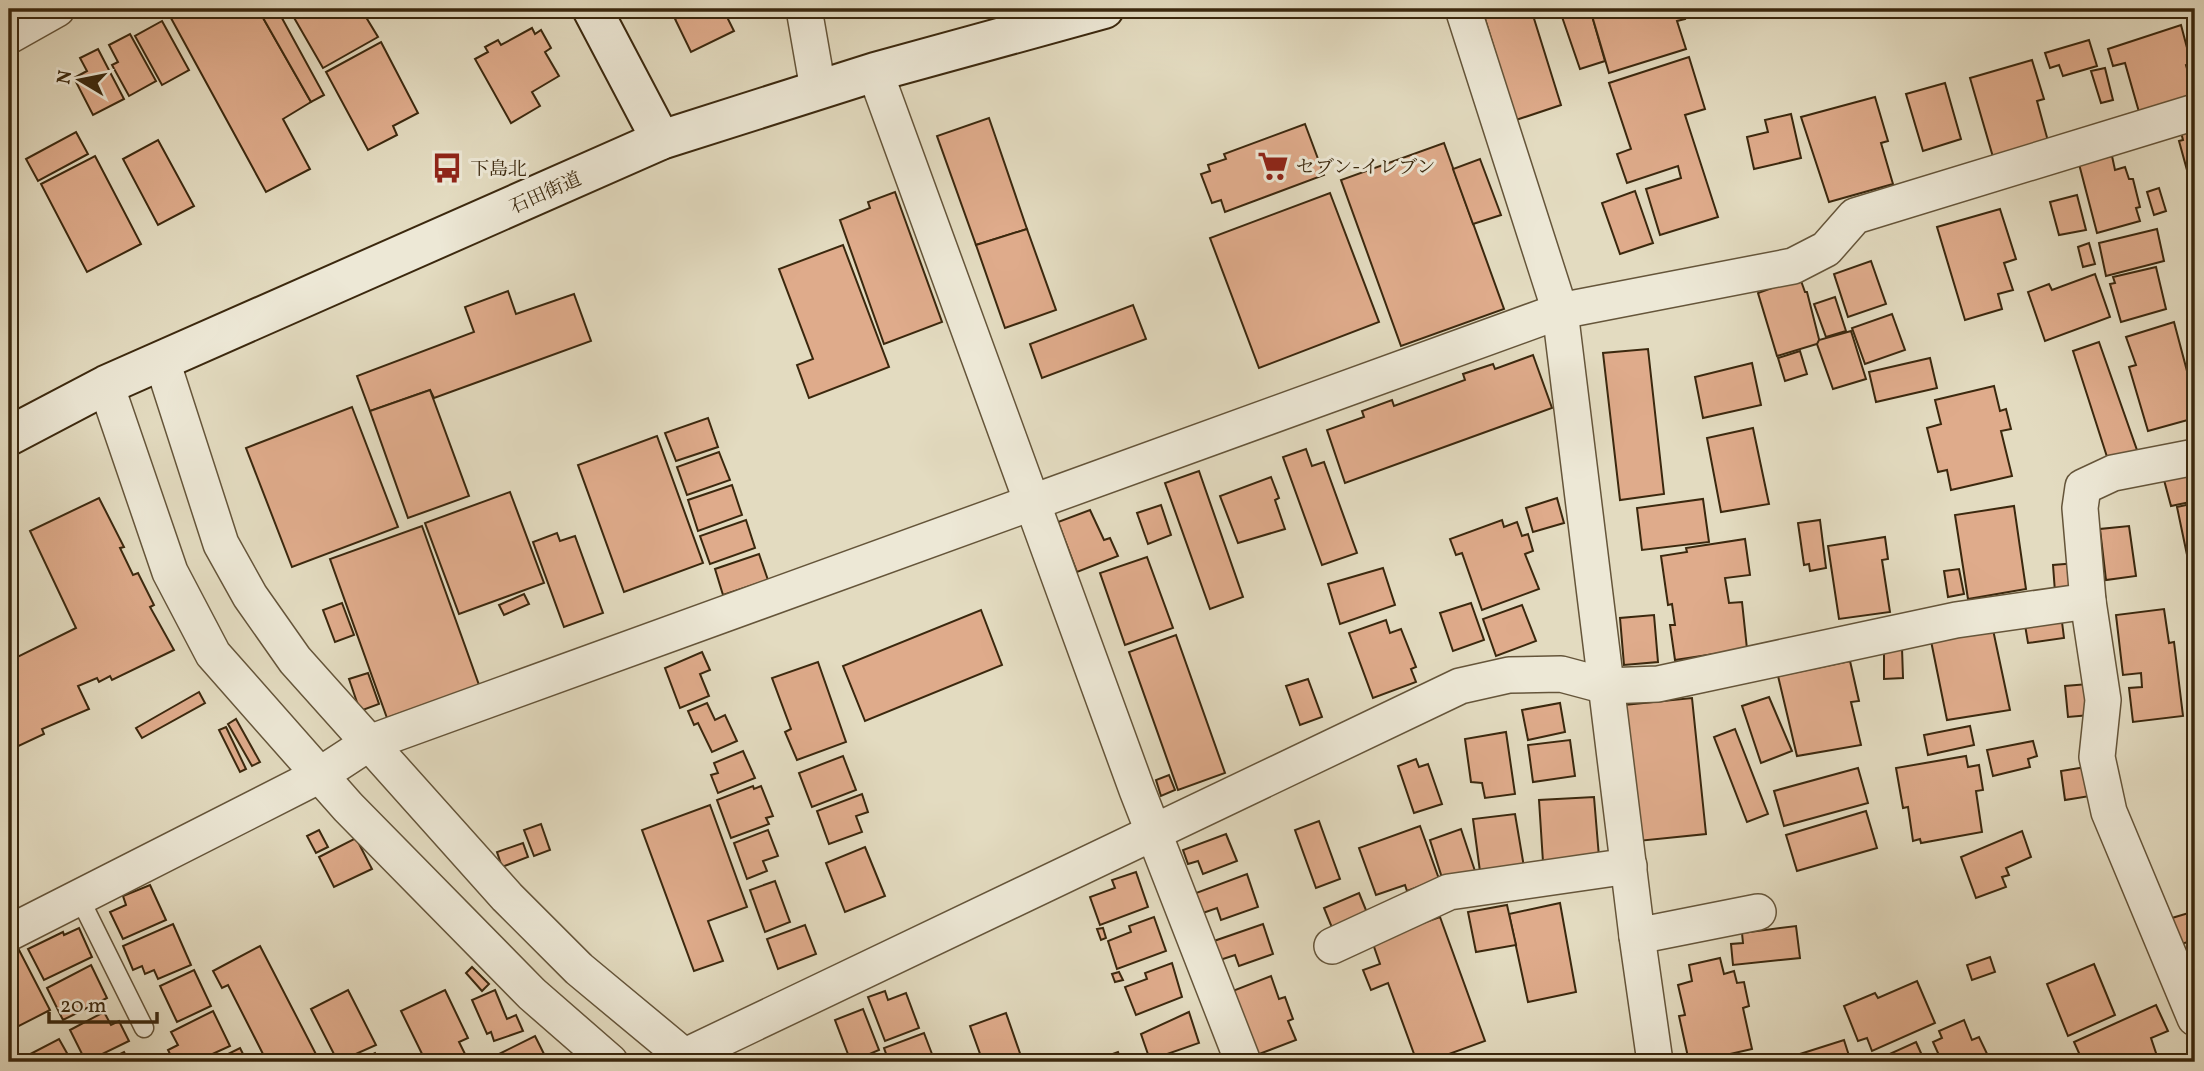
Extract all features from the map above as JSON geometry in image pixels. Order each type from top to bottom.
[{"type":"street","points":[[592,9],[661,140]]},
{"type":"street","points":[[804,9],[817,89]]},
{"type":"street","name":"石田街道","points":[[9,436],[106,385],[661,140],[817,89],[1104,9]]},
{"type":"street","points":[[1462,9],[1560,311],[1655,1062]]},
{"type":"street","points":[[9,36],[50,10]]},
{"type":"street","points":[[875,72],[1032,505],[1242,1062]]},
{"type":"street","points":[[9,933],[320,775],[369,743],[1032,505],[1560,311],[1793,266],[1826,249],[1855,216],[2195,112]]},
{"type":"street","points":[[162,361],[227,555],[250,596],[295,660],[507,897],[561,951],[683,1060],[1460,686],[1509,675],[1562,674],[1606,686],[1658,684],[1956,620],[2088,601]]},
{"type":"street","points":[[106,385],[170,572],[213,654],[320,775],[532,994],[610,1062]]},
{"type":"street","points":[[2195,457],[2113,473],[2083,487],[2080,508],[2088,601],[2103,701],[2096,757],[2109,812],[2195,1018]]},
{"type":"street","points":[[1332,946],[1449,892],[1629,866]]},
{"type":"street","points":[[1637,936],[1758,912]]},
{"type":"lane","points":[[79,897],[145,1028]]},
{"type":"building","points":[[166,9],[258,9],[311,102],[283,119],[310,169],[266,192]]},
{"type":"building","points":[[258,9],[277,9],[324,95],[311,102]]},
{"type":"building","points":[[289,9],[361,9],[378,37],[323,68]]},
{"type":"building","points":[[694,9],[723,9],[734,31],[691,52],[675,19]]},
{"type":"building","points":[[1482,9],[1531,9],[1561,105],[1516,120]]},
{"type":"building","points":[[1576,9],[1590,9],[1605,61],[1580,69],[1561,14]]},
{"type":"building","points":[[1590,9],[1682,9],[1685,19],[1677,21],[1686,49],[1609,73]]},
{"type":"building","points":[[1771,9],[1797,9],[1797,10],[1774,17]]},
{"type":"building","points":[[2127,9],[2152,9],[2129,14]]},
{"type":"building","points":[[162,21],[189,70],[162,85],[135,36]]},
{"type":"building","points":[[2181,25],[2191,63],[2186,65],[2195,97],[2139,112],[2125,63],[2113,66],[2108,49]]},
{"type":"building","points":[[532,28],[535,34],[541,30],[551,48],[545,52],[559,76],[532,92],[540,106],[511,123],[475,59],[488,52],[485,47],[498,40],[501,45]]},
{"type":"building","points":[[130,34],[156,81],[129,96],[112,65],[118,62],[109,45]]},
{"type":"building","points":[[2089,40],[2097,66],[2063,76],[2059,65],[2050,68],[2045,53]]},
{"type":"building","points":[[381,42],[418,113],[393,126],[397,135],[368,150],[326,72]]},
{"type":"building","points":[[98,49],[124,99],[93,115],[74,78],[87,71],[80,58]]},
{"type":"building","points":[[1689,57],[1705,109],[1685,115],[1718,217],[1660,235],[1646,189],[1681,178],[1678,166],[1627,183],[1617,154],[1631,149],[1609,83]]},
{"type":"building","points":[[2032,60],[2044,99],[2037,101],[2048,141],[1993,157],[1970,78]]},
{"type":"building","points":[[2105,68],[2113,100],[2101,103],[2091,71]]},
{"type":"building","points":[[1945,83],[1961,139],[1923,151],[1906,94]]},
{"type":"building","points":[[1875,97],[1888,141],[1881,143],[1893,184],[1829,202],[1801,117]]},
{"type":"building","points":[[1791,114],[1801,158],[1754,169],[1747,137],[1768,132],[1765,120]]},
{"type":"building","points":[[989,118],[1027,229],[976,245],[937,136]]},
{"type":"building","points":[[1305,124],[1324,175],[1225,212],[1221,200],[1212,203],[1201,174],[1210,171],[1208,165],[1226,159],[1224,154]]},
{"type":"building","points":[[2195,129],[2195,180],[2190,181],[2179,141],[2183,140],[2181,132]]},
{"type":"building","points":[[76,132],[88,154],[38,181],[26,159]]},
{"type":"building","points":[[158,140],[194,206],[158,225],[123,159]]},
{"type":"building","points":[[1444,143],[1504,309],[1401,346],[1341,180]]},
{"type":"building","points":[[95,156],[141,244],[87,272],[41,184]]},
{"type":"building","points":[[2112,156],[2115,170],[2125,167],[2129,179],[2133,179],[2140,207],[2136,208],[2140,221],[2097,233],[2079,164]]},
{"type":"building","points":[[1480,159],[1501,215],[1473,224],[1453,169]]},
{"type":"building","points":[[2159,188],[2166,211],[2154,215],[2147,192]]},
{"type":"building","points":[[1635,191],[1653,243],[1620,254],[1602,203]]},
{"type":"building","points":[[895,192],[942,322],[884,344],[840,220],[870,208],[868,202]]},
{"type":"building","points":[[1330,193],[1379,322],[1259,368],[1210,238]]},
{"type":"building","points":[[2077,195],[2086,230],[2059,235],[2050,202]]},
{"type":"building","points":[[2000,209],[2016,259],[2004,263],[2013,290],[1998,294],[2002,309],[1965,320],[1937,227]]},
{"type":"building","points":[[1027,229],[1056,310],[1005,328],[976,245]]},
{"type":"building","points":[[2157,229],[2164,261],[2106,276],[2099,243]]},
{"type":"building","points":[[2089,243],[2095,264],[2083,267],[2078,247]]},
{"type":"building","points":[[843,245],[889,367],[809,398],[797,365],[813,359],[779,269]]},
{"type":"building","points":[[1871,261],[1886,304],[1848,317],[1834,274]]},
{"type":"building","points":[[2156,267],[2166,309],[2121,322],[2110,284],[2115,283],[2113,277]]},
{"type":"building","points":[[2095,274],[2110,317],[2045,341],[2028,292],[2049,284],[2052,290]]},
{"type":"building","points":[[1800,278],[1807,292],[1820,343],[1777,356],[1758,293]]},
{"type":"building","points":[[508,291],[516,314],[574,294],[591,341],[434,398],[430,390],[370,411],[357,376],[474,332],[465,307]]},
{"type":"building","points":[[1835,297],[1846,331],[1826,337],[1814,304]]},
{"type":"building","points":[[1133,305],[1146,339],[1042,378],[1030,344]]},
{"type":"building","points":[[1892,314],[1905,350],[1865,364],[1852,328]]},
{"type":"building","points":[[2174,322],[2187,371],[2195,367],[2195,418],[2148,431],[2129,367],[2136,365],[2126,337]]},
{"type":"building","points":[[1851,331],[1866,379],[1833,389],[1817,344],[1819,340]]},
{"type":"building","points":[[2099,342],[2138,453],[2109,463],[2073,351]]},
{"type":"building","points":[[1648,349],[1664,494],[1620,500],[1603,353]]},
{"type":"building","points":[[1800,351],[1807,374],[1785,381],[1778,358]]},
{"type":"building","points":[[1533,355],[1552,408],[1345,483],[1327,430],[1364,417],[1362,411],[1392,400],[1394,406],[1465,380],[1463,374],[1493,364],[1495,369]]},
{"type":"building","points":[[1930,358],[1937,388],[1876,402],[1869,372]]},
{"type":"building","points":[[1752,363],[1761,405],[1703,418],[1695,377]]},
{"type":"building","points":[[1994,386],[2000,411],[2006,409],[2011,429],[2001,431],[2012,476],[1951,490],[1947,470],[1938,472],[1927,428],[1941,424],[1935,400]]},
{"type":"building","points":[[430,390],[469,496],[408,518],[370,411]]},
{"type":"building","points":[[352,407],[398,527],[292,567],[246,448]]},
{"type":"building","points":[[708,418],[718,447],[676,461],[665,433]]},
{"type":"building","points":[[1753,428],[1769,504],[1721,512],[1707,438]]},
{"type":"building","points":[[657,436],[703,563],[624,592],[578,465]]},
{"type":"building","points":[[1306,449],[1312,466],[1324,462],[1357,553],[1322,565],[1283,457]]},
{"type":"building","points":[[719,452],[730,480],[687,495],[677,467]]},
{"type":"building","points":[[1199,471],[1243,597],[1210,609],[1165,483]]},
{"type":"building","points":[[2195,473],[2195,501],[2171,506],[2164,480]]},
{"type":"building","points":[[1271,477],[1279,498],[1275,500],[1285,529],[1238,543],[1220,496]]},
{"type":"building","points":[[732,485],[742,515],[698,531],[688,500]]},
{"type":"building","points":[[510,492],[544,583],[459,614],[425,523]]},
{"type":"building","points":[[99,498],[124,547],[120,548],[133,575],[138,573],[154,605],[150,607],[174,650],[112,680],[110,676],[99,682],[97,678],[78,686],[89,709],[42,729],[44,734],[10,750],[9,661],[76,628],[30,531]]},
{"type":"building","points":[[1557,498],[1564,523],[1533,532],[1526,508]]},
{"type":"building","points":[[1703,499],[1709,542],[1642,550],[1637,508]]},
{"type":"building","points":[[2195,503],[2195,573],[2191,574],[2177,507]]},
{"type":"building","points":[[1161,505],[1171,535],[1148,544],[1137,513]]},
{"type":"building","points":[[2014,506],[2026,589],[1968,599],[1955,515]]},
{"type":"building","points":[[1090,510],[1104,540],[1110,538],[1118,556],[1077,572],[1058,522]]},
{"type":"building","points":[[746,520],[755,548],[710,564],[700,536]]},
{"type":"building","points":[[1502,520],[1504,527],[1517,522],[1522,536],[1528,534],[1533,551],[1525,554],[1539,589],[1482,610],[1462,553],[1456,555],[1450,539]]},
{"type":"building","points":[[1820,520],[1826,568],[1810,571],[1809,564],[1804,565],[1798,523]]},
{"type":"building","points":[[422,526],[479,685],[387,718],[330,559]]},
{"type":"building","points":[[2129,526],[2136,576],[2106,580],[2100,529]]},
{"type":"building","points":[[557,533],[560,541],[575,536],[603,613],[564,627],[533,542]]},
{"type":"building","points":[[1885,537],[1888,559],[1882,560],[1890,612],[1839,619],[1828,546]]},
{"type":"building","points":[[1745,539],[1750,575],[1725,578],[1729,603],[1742,602],[1747,649],[1675,660],[1670,625],[1675,625],[1672,604],[1668,605],[1661,556],[1687,552],[1686,548]]},
{"type":"building","points":[[759,554],[768,580],[723,595],[715,569]]},
{"type":"building","points":[[1147,557],[1173,628],[1125,645],[1100,573]]},
{"type":"building","points":[[2077,563],[2080,590],[2055,592],[2053,565]]},
{"type":"building","points":[[1383,568],[1395,605],[1340,624],[1328,584]]},
{"type":"building","points":[[1959,569],[1964,594],[1948,597],[1944,571]]},
{"type":"building","points":[[524,594],[529,604],[504,615],[499,605]]},
{"type":"building","points":[[342,603],[354,635],[335,642],[323,610]]},
{"type":"building","points":[[1471,603],[1484,640],[1453,651],[1440,613]]},
{"type":"building","points":[[1522,605],[1536,641],[1496,656],[1483,619]]},
{"type":"building","points":[[2164,609],[2169,643],[2174,642],[2183,716],[2133,722],[2129,688],[2142,687],[2141,673],[2123,675],[2116,615]]},
{"type":"building","points":[[981,610],[1002,665],[865,721],[843,666]]},
{"type":"building","points":[[2061,614],[2064,638],[2028,643],[2024,619]]},
{"type":"building","points":[[1654,615],[1658,662],[1624,665],[1620,618]]},
{"type":"building","points":[[1386,620],[1390,633],[1401,629],[1416,667],[1411,669],[1416,682],[1373,698],[1349,633]]},
{"type":"building","points":[[1992,625],[2010,710],[1947,720],[1930,636]]},
{"type":"building","points":[[1176,635],[1225,773],[1178,790],[1129,652]]},
{"type":"building","points":[[1902,648],[1903,678],[1884,679],[1884,649]]},
{"type":"building","points":[[702,652],[710,670],[700,674],[709,696],[680,708],[665,668]]},
{"type":"building","points":[[1850,661],[1859,701],[1851,702],[1861,745],[1797,756],[1778,676]]},
{"type":"building","points":[[818,662],[846,742],[797,760],[785,732],[791,729],[772,678]]},
{"type":"building","points":[[368,673],[379,704],[360,711],[349,679]]},
{"type":"building","points":[[1308,679],[1322,717],[1300,725],[1286,686]]},
{"type":"building","points":[[2088,684],[2090,715],[2068,717],[2065,686]]},
{"type":"building","points":[[199,692],[205,703],[142,738],[136,728]]},
{"type":"building","points":[[1769,697],[1792,751],[1761,763],[1742,706]]},
{"type":"building","points":[[1692,698],[1706,834],[1638,841],[1624,705]]},
{"type":"building","points":[[707,703],[715,720],[725,715],[737,741],[712,752],[698,723],[694,725],[688,711]]},
{"type":"building","points":[[1560,703],[1565,732],[1528,740],[1522,710]]},
{"type":"building","points":[[236,719],[260,762],[252,766],[228,724]]},
{"type":"building","points":[[2195,725],[2195,750],[2193,750],[2190,726]]},
{"type":"building","points":[[1970,726],[1974,745],[1928,755],[1924,735]]},
{"type":"building","points":[[226,727],[246,769],[240,772],[219,730]]},
{"type":"building","points":[[1735,729],[1768,814],[1747,822],[1714,737]]},
{"type":"building","points":[[1506,732],[1515,794],[1485,798],[1482,783],[1471,782],[1465,739]]},
{"type":"building","points":[[1570,740],[1575,776],[1533,782],[1528,745]]},
{"type":"building","points":[[2033,741],[2037,756],[2028,759],[2030,767],[1993,776],[1987,750]]},
{"type":"building","points":[[743,751],[755,778],[718,793],[711,775],[718,773],[714,763]]},
{"type":"building","points":[[843,756],[856,790],[812,807],[799,773]]},
{"type":"building","points":[[1966,756],[1968,767],[1979,765],[1983,790],[1976,791],[1982,832],[1921,843],[1920,839],[1913,841],[1908,807],[1903,808],[1896,768]]},
{"type":"building","points":[[1416,759],[1419,767],[1428,764],[1442,804],[1414,813],[1398,766]]},
{"type":"building","points":[[2086,767],[2090,796],[2065,800],[2061,771]]},
{"type":"building","points":[[1858,768],[1868,803],[1784,826],[1774,791]]},
{"type":"building","points":[[1169,775],[1175,790],[1161,796],[1156,780]]},
{"type":"building","points":[[753,786],[754,789],[761,786],[773,816],[766,818],[769,824],[731,838],[717,800]]},
{"type":"building","points":[[862,794],[868,812],[856,816],[862,832],[829,844],[817,811]]},
{"type":"building","points":[[1594,797],[1599,857],[1543,862],[1539,800]]},
{"type":"building","points":[[710,805],[747,907],[708,921],[723,961],[694,971],[642,830]]},
{"type":"building","points":[[1866,811],[1877,848],[1797,871],[1786,835]]},
{"type":"building","points":[[1515,814],[1525,873],[1481,879],[1473,819]]},
{"type":"building","points":[[1319,821],[1340,879],[1316,888],[1295,830]]},
{"type":"building","points":[[541,824],[550,850],[534,856],[524,830]]},
{"type":"building","points":[[1420,826],[1439,879],[1407,891],[1405,885],[1376,895],[1359,848]]},
{"type":"building","points":[[1461,829],[1476,874],[1444,884],[1430,840]]},
{"type":"building","points":[[319,830],[328,847],[316,853],[307,836]]},
{"type":"building","points":[[768,830],[778,856],[763,861],[767,871],[747,879],[734,843]]},
{"type":"building","points":[[2022,831],[2031,857],[2006,868],[2009,875],[2002,877],[2006,887],[1976,898],[1961,857]]},
{"type":"building","points":[[1226,834],[1237,861],[1203,874],[1198,861],[1188,864],[1183,850]]},
{"type":"building","points":[[356,838],[372,869],[334,887],[319,857]]},
{"type":"building","points":[[523,843],[528,857],[502,867],[497,852]]},
{"type":"building","points":[[865,847],[885,896],[845,912],[826,863]]},
{"type":"building","points":[[1136,872],[1148,907],[1100,925],[1090,897],[1115,888],[1112,880]]},
{"type":"building","points":[[1247,874],[1258,907],[1221,920],[1217,908],[1203,913],[1196,893]]},
{"type":"building","points":[[775,881],[790,922],[765,932],[750,890]]},
{"type":"building","points":[[150,885],[166,920],[123,939],[110,912],[126,905],[123,896]]},
{"type":"building","points":[[1359,893],[1370,920],[1335,935],[1324,908]]},
{"type":"building","points":[[1560,903],[1576,992],[1528,1002],[1509,914]]},
{"type":"building","points":[[1507,905],[1516,945],[1476,952],[1468,912]]},
{"type":"building","points":[[2195,911],[2195,940],[2181,944],[2172,918]]},
{"type":"building","points":[[1154,917],[1166,951],[1117,969],[1108,941],[1131,932],[1129,926]]},
{"type":"building","points":[[1440,917],[1485,1041],[1427,1062],[1417,1062],[1388,983],[1371,990],[1363,970],[1380,964],[1372,941]]},
{"type":"building","points":[[173,924],[191,965],[158,979],[154,970],[145,974],[142,966],[133,970],[123,946]]},
{"type":"building","points":[[1263,924],[1273,954],[1239,966],[1235,955],[1220,960],[1214,941]]},
{"type":"building","points":[[805,925],[816,954],[778,969],[767,939]]},
{"type":"building","points":[[1796,926],[1800,958],[1733,965],[1731,944],[1743,943],[1742,933]]},
{"type":"building","points":[[79,928],[92,957],[44,980],[28,949],[63,932],[64,935]]},
{"type":"building","points":[[1103,928],[1106,938],[1101,940],[1097,929]]},
{"type":"building","points":[[260,946],[320,1062],[267,1062],[228,985],[222,988],[213,971]]},
{"type":"building","points":[[19,950],[50,1010],[15,1028],[9,1016],[9,955]]},
{"type":"building","points":[[1990,957],[1995,972],[1972,980],[1967,965]]},
{"type":"building","points":[[1720,958],[1724,974],[1734,971],[1737,983],[1744,982],[1749,1006],[1743,1008],[1752,1049],[1695,1062],[1693,1056],[1688,1057],[1679,1016],[1685,1015],[1678,985],[1692,981],[1689,965]]},
{"type":"building","points":[[1172,963],[1182,997],[1136,1015],[1125,987],[1147,979],[1145,973]]},
{"type":"building","points":[[2094,964],[2115,1015],[2068,1036],[2047,984]]},
{"type":"building","points":[[91,965],[107,998],[63,1020],[47,988]]},
{"type":"building","points":[[472,967],[489,984],[482,991],[466,973]]},
{"type":"building","points":[[194,970],[211,1006],[177,1022],[160,986]]},
{"type":"building","points":[[1119,972],[1123,980],[1115,982],[1112,974]]},
{"type":"building","points":[[1271,976],[1279,999],[1285,997],[1293,1019],[1288,1021],[1296,1040],[1254,1056],[1230,992]]},
{"type":"building","points":[[1917,981],[1935,1023],[1872,1051],[1867,1038],[1858,1041],[1844,1006],[1875,993],[1878,998]]},
{"type":"building","points":[[348,990],[376,1045],[338,1062],[311,1009]]},
{"type":"building","points":[[445,990],[468,1038],[459,1042],[469,1062],[426,1062],[401,1011]]},
{"type":"building","points":[[495,990],[507,1019],[516,1015],[523,1031],[494,1041],[491,1032],[487,1034],[472,1000]]},
{"type":"building","points":[[885,991],[888,1000],[906,993],[919,1028],[885,1041],[868,997]]},
{"type":"building","points":[[2156,1005],[2168,1031],[2151,1038],[2159,1062],[2083,1062],[2074,1042]]},
{"type":"building","points":[[863,1009],[879,1050],[851,1062],[835,1020]]},
{"type":"building","points":[[213,1011],[230,1046],[195,1062],[174,1062],[168,1050],[178,1045],[171,1032]]},
{"type":"building","points":[[104,1012],[111,1025],[119,1021],[129,1041],[86,1062],[70,1030]]},
{"type":"building","points":[[1189,1012],[1199,1043],[1150,1060],[1141,1034]]},
{"type":"building","points":[[1006,1013],[1023,1062],[983,1062],[970,1026]]},
{"type":"building","points":[[1964,1020],[1972,1040],[1979,1037],[1990,1060],[1942,1062],[1933,1042],[1942,1038],[1939,1031]]},
{"type":"building","points":[[924,1033],[932,1054],[925,1056],[927,1062],[889,1062],[884,1048]]},
{"type":"building","points":[[535,1036],[548,1062],[503,1062],[499,1054]]},
{"type":"building","points":[[59,1039],[72,1062],[15,1062]]},
{"type":"building","points":[[1844,1040],[1851,1062],[1802,1062],[1800,1054]]},
{"type":"building","points":[[1916,1042],[1925,1062],[1874,1061]]},
{"type":"building","points":[[240,1048],[247,1062],[212,1062]]},
{"type":"building","points":[[124,1052],[128,1060],[137,1056],[140,1062],[104,1062]]},
{"type":"building","points":[[1118,1052],[1122,1062],[1110,1062],[1107,1056]]},
{"type":"building","points":[[375,1053],[380,1062],[358,1062]]},
{"type":"building","points":[[1107,1056],[1110,1062],[1092,1062]]},
{"type":"place","name":"セブン-イレブン","points":[[1273,166]]},
{"type":"place","name":"下島北","points":[[447,168]]}]
